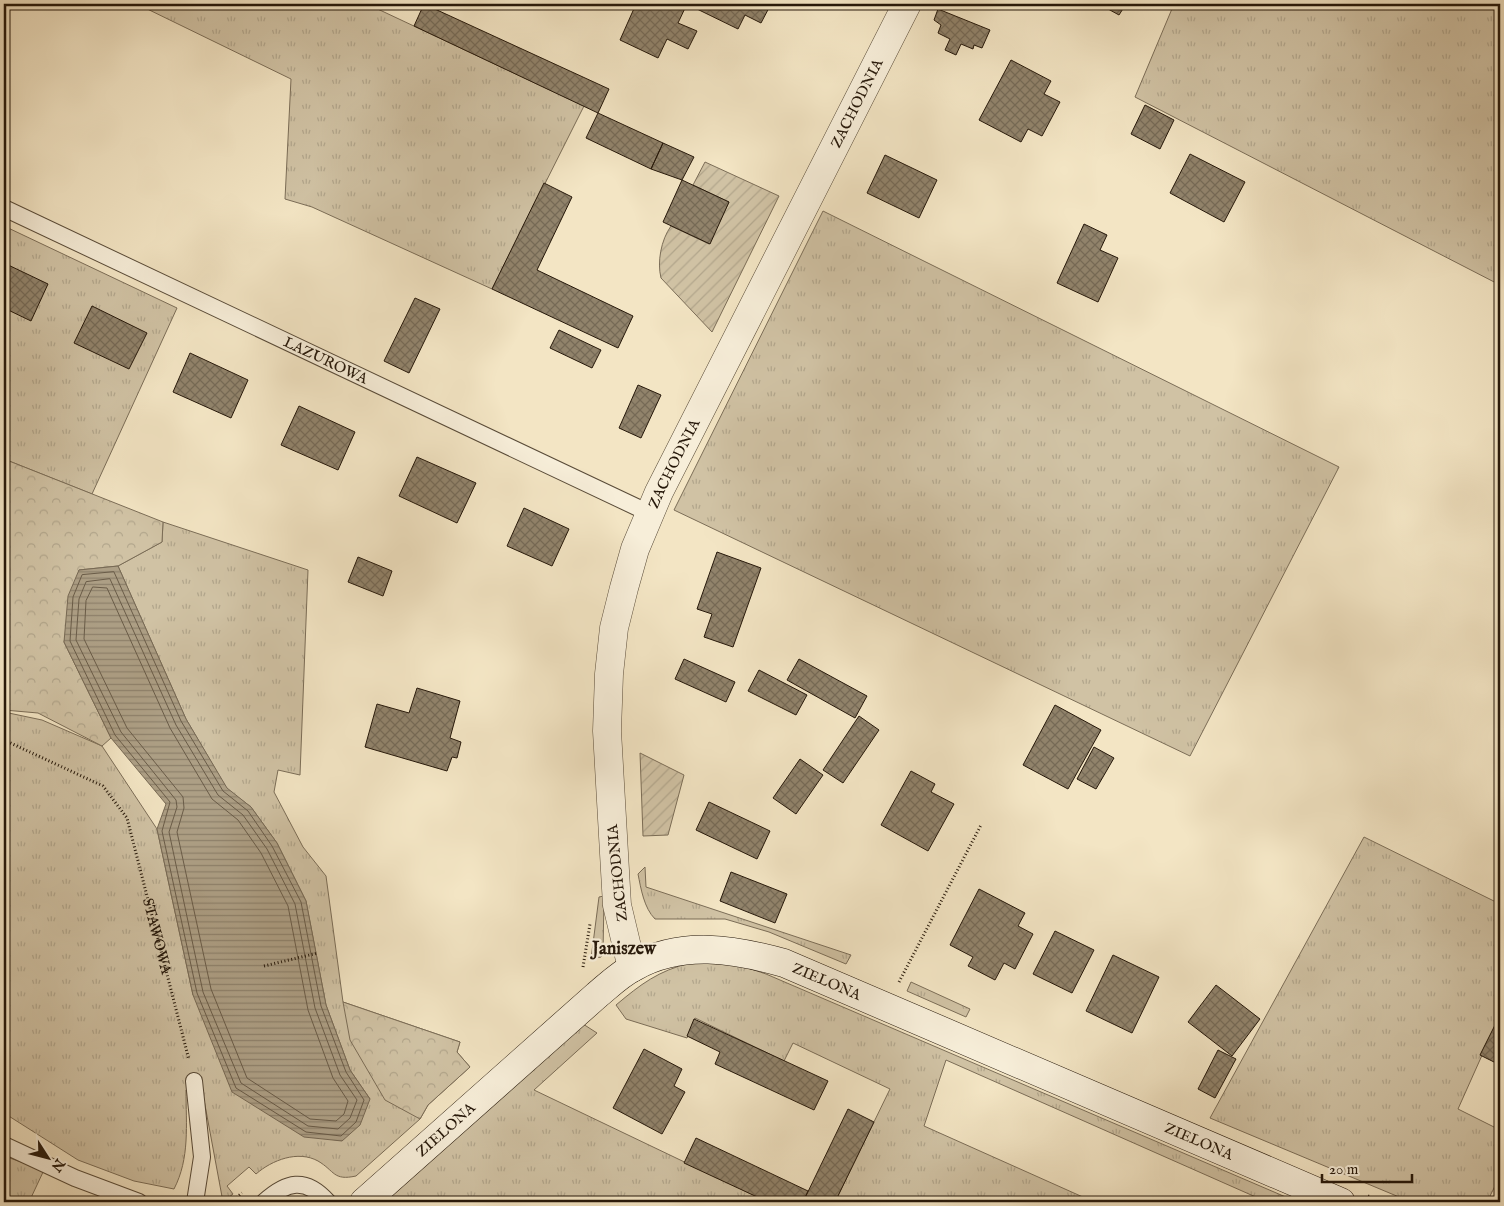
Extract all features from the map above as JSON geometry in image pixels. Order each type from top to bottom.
[{"type":"street","name":"ZACHODNIA","points":[[632,968],[617,897],[607,731],[608,674],[614,628],[624,588],[635,549],[649,513],[902,6]]},
{"type":"street","name":"ZIELONA","points":[[364,1202],[596,995],[632,968],[654,957],[682,950],[714,949],[748,953],[784,963],[1341,1202]]},
{"type":"lane","name":"LAZUROWA","points":[[4,208],[649,513]]},
{"type":"lane","points":[[194,1082],[202,1157],[195,1202]]},
{"type":"lane","points":[[4,1145],[75,1178],[139,1202]]},
{"type":"lane","points":[[264,1202],[283,1186],[291,1183],[309,1188],[328,1202]]},
{"type":"path","name":"STAWOWA","points":[[4,740],[103,786],[126,818],[194,1082]]},
{"type":"path","points":[[886,1007],[981,825]]},
{"type":"path","points":[[264,966],[318,953]]},
{"type":"green space","points":[[137,4],[367,4],[584,106],[492,289],[312,207],[285,199],[291,79]]},
{"type":"green space","points":[[1174,4],[1500,4],[1500,285],[1135,97]]},
{"type":"green space","points":[[705,162],[779,196],[712,332],[661,278],[659,265],[662,244],[671,226],[709,244],[729,202],[693,185]]},
{"type":"green space","points":[[823,211],[1339,467],[1190,756],[674,510]]},
{"type":"green space","points":[[4,226],[177,308],[92,494],[4,459]]},
{"type":"green space","points":[[4,459],[163,522],[162,542],[118,566],[79,570],[64,642],[111,738],[102,746],[38,713],[4,710]]},
{"type":"green space","points":[[163,522],[308,570],[300,775],[278,770],[274,792],[303,847],[326,876],[343,1002],[460,1042],[457,1052],[470,1067],[428,1105],[420,1119],[356,1176],[338,1176],[318,1161],[310,1158],[302,1156],[286,1158],[262,1169],[256,1174],[249,1167],[227,1186],[233,1194],[223,1202],[202,1089],[186,1090],[185,1153],[183,1165],[174,1189],[134,1181],[78,1160],[4,1113],[4,712],[42,720],[102,746],[157,829],[193,995],[370,1099],[350,1070],[326,1005],[306,901],[277,843],[251,807],[227,789],[186,719],[118,566],[162,542]]},
{"type":"green space","points":[[640,753],[684,775],[668,835],[643,836]]},
{"type":"green space","points":[[1364,837],[1500,904],[1500,1015],[1458,1109],[1500,1130],[1500,1176],[1487,1202],[1411,1202],[1210,1118]]},
{"type":"green space","points":[[645,867],[646,887],[851,955],[846,964],[769,932],[725,919],[655,919],[646,904],[638,874]]},
{"type":"green space","points":[[604,896],[603,954],[601,957],[591,959],[599,897]]},
{"type":"green space","points":[[690,963],[736,964],[766,974],[1295,1201],[1267,1202],[946,1060],[924,1126],[1094,1202],[835,1202],[890,1089],[793,1043],[784,1061],[695,1018],[687,1038],[626,1019],[616,1005],[650,979],[668,970]]},
{"type":"green space","points":[[911,982],[970,1009],[966,1017],[907,991]]},
{"type":"green space","points":[[343,1002],[460,1042],[457,1052],[470,1067],[428,1105],[420,1119],[385,1100],[350,1040]]},
{"type":"green space","points":[[583,1024],[597,1033],[534,1090],[768,1202],[385,1202]]},
{"type":"green space","points":[[4,1156],[44,1170],[29,1202],[4,1202]]},
{"type":"water","points":[[118,566],[186,719],[227,788],[251,807],[277,843],[306,901],[326,1005],[350,1070],[370,1099],[360,1125],[342,1141],[304,1137],[232,1092],[193,995],[157,829],[166,804],[111,738],[64,642],[68,596],[79,570]]},
{"type":"building","points":[[424,4],[609,89],[598,113],[414,26]]},
{"type":"building","points":[[636,4],[681,4],[686,6],[678,23],[697,31],[688,49],[667,39],[658,58],[620,40]]},
{"type":"building","points":[[700,4],[771,4],[761,23],[745,15],[738,29],[697,9]]},
{"type":"building","points":[[1099,4],[1126,4],[1119,15]]},
{"type":"building","points":[[938,9],[990,30],[982,48],[974,45],[973,49],[961,44],[956,55],[945,50],[950,39],[938,33],[941,25],[934,20]]},
{"type":"building","points":[[1011,60],[1051,81],[1044,94],[1060,102],[1042,136],[1028,129],[1021,142],[979,120]]},
{"type":"building","points":[[1145,105],[1174,120],[1160,149],[1131,134]]},
{"type":"building","points":[[598,113],[663,143],[651,169],[586,138]]},
{"type":"building","points":[[663,143],[694,157],[682,180],[651,169]]},
{"type":"building","points":[[1190,154],[1245,182],[1224,222],[1170,193]]},
{"type":"building","points":[[885,155],[937,180],[919,218],[867,193]]},
{"type":"building","points":[[682,180],[729,202],[710,244],[663,222]]},
{"type":"building","points":[[544,183],[572,197],[537,270],[633,316],[618,348],[492,289]]},
{"type":"building","points":[[1084,224],[1107,235],[1100,250],[1118,258],[1098,302],[1057,283]]},
{"type":"building","points":[[4,263],[48,284],[31,321],[4,308]]},
{"type":"building","points":[[415,298],[440,309],[409,373],[384,361]]},
{"type":"building","points":[[92,306],[147,333],[129,369],[74,343]]},
{"type":"building","points":[[559,330],[601,350],[592,368],[550,348]]},
{"type":"building","points":[[190,353],[248,380],[231,418],[173,392]]},
{"type":"building","points":[[638,385],[661,395],[641,438],[619,428]]},
{"type":"building","points":[[299,406],[355,432],[338,470],[281,445]]},
{"type":"building","points":[[417,457],[476,483],[457,523],[399,496]]},
{"type":"building","points":[[524,508],[569,529],[552,566],[507,546]]},
{"type":"building","points":[[717,552],[761,568],[733,647],[704,637],[712,614],[697,609]]},
{"type":"building","points":[[358,557],[392,571],[383,596],[348,582]]},
{"type":"building","points":[[684,659],[735,682],[726,702],[675,679]]},
{"type":"building","points":[[799,659],[867,696],[855,718],[787,680]]},
{"type":"building","points":[[759,670],[807,695],[796,715],[748,691]]},
{"type":"building","points":[[417,688],[460,701],[450,738],[461,742],[457,758],[452,757],[447,771],[365,747],[377,704],[409,713]]},
{"type":"building","points":[[1055,705],[1101,730],[1068,789],[1023,765]]},
{"type":"building","points":[[859,716],[879,730],[843,783],[823,770]]},
{"type":"building","points":[[1094,747],[1114,758],[1096,789],[1077,779]]},
{"type":"building","points":[[800,759],[823,775],[796,814],[773,798]]},
{"type":"building","points":[[911,771],[935,784],[931,792],[954,804],[928,851],[881,825]]},
{"type":"building","points":[[709,802],[770,831],[757,859],[696,830]]},
{"type":"building","points":[[731,872],[787,894],[775,923],[720,901]]},
{"type":"building","points":[[979,889],[1025,913],[1018,926],[1033,934],[1015,969],[1004,963],[995,980],[968,966],[973,957],[950,945]]},
{"type":"building","points":[[1055,931],[1094,950],[1072,993],[1033,974]]},
{"type":"building","points":[[1113,955],[1159,977],[1132,1033],[1086,1011]]},
{"type":"building","points":[[1216,985],[1260,1019],[1232,1056],[1188,1022]]},
{"type":"building","points":[[1500,1015],[1500,1065],[1480,1055]]},
{"type":"building","points":[[694,1019],[828,1081],[814,1110],[715,1064],[720,1052],[687,1036]]},
{"type":"building","points":[[644,1049],[682,1069],[674,1086],[685,1092],[662,1134],[613,1108]]},
{"type":"building","points":[[1218,1050],[1236,1059],[1215,1098],[1198,1089]]},
{"type":"building","points":[[848,1109],[874,1122],[835,1202],[803,1202]]},
{"type":"building","points":[[696,1138],[808,1191],[803,1202],[768,1202],[684,1163]]},
{"type":"district","name":"Janiszew","points":[[624,948]]}]
